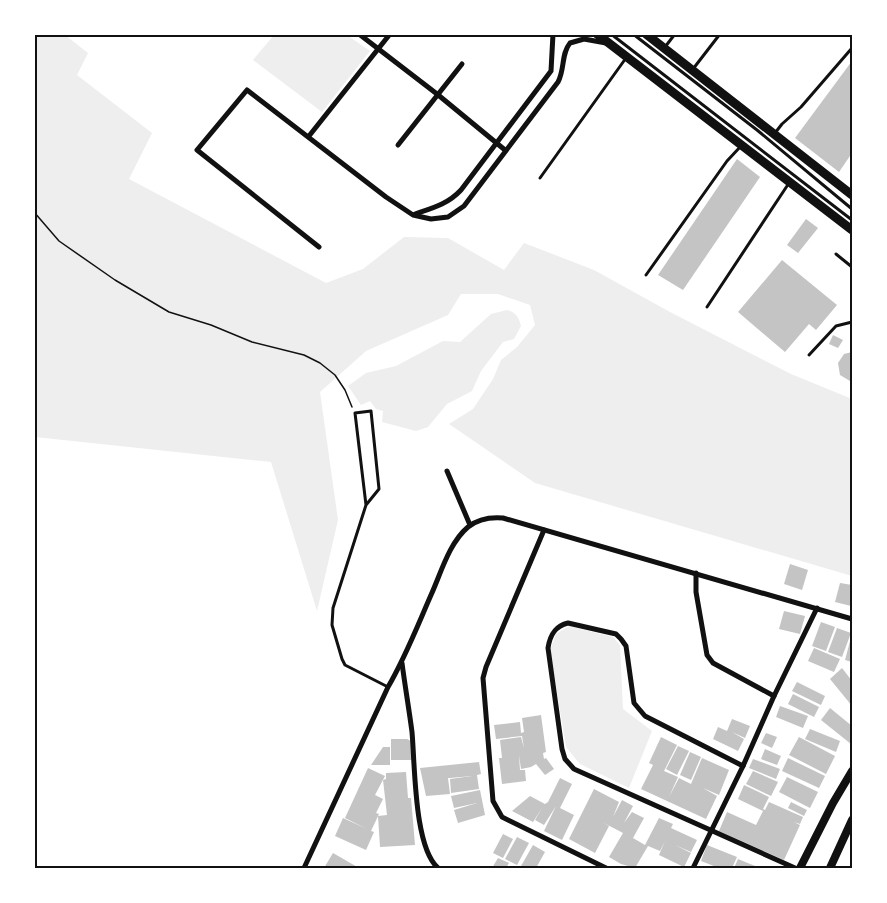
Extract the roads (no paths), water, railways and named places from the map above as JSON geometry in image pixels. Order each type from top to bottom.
[{"type":"main road","points":[[597,34],[610,39],[627,57],[852,230]]},
{"type":"main road","points":[[646,34],[852,195]]},
{"type":"main road","points":[[800,868],[852,771]]},
{"type":"main road","points":[[830,868],[852,820]]},
{"type":"street","points":[[359,34],[505,150]]},
{"type":"street","points":[[309,136],[390,34]]},
{"type":"street","points":[[413,214],[441,206],[453,199],[551,71],[553,34]]},
{"type":"street","points":[[319,247],[197,150],[247,90],[386,197],[413,214],[431,219],[448,217],[464,206],[558,82],[564,67],[564,54],[570,43],[584,39],[610,39]]},
{"type":"street","points":[[398,145],[462,64]]},
{"type":"street","points":[[447,471],[470,525]]},
{"type":"street","points":[[304,868],[388,687],[402,662],[450,551],[462,533],[478,521],[495,518],[544,530],[852,620]]},
{"type":"street","points":[[544,530],[483,678],[493,801],[502,817],[606,868]]},
{"type":"street","points":[[696,573],[696,591],[706,655],[713,663],[774,696]]},
{"type":"street","points":[[693,868],[817,608]]},
{"type":"street","points":[[743,766],[645,716],[638,710],[634,703],[626,646],[616,634],[568,623],[562,624],[553,632],[548,648],[562,749],[565,759],[574,769],[795,868]]},
{"type":"street","points":[[402,662],[423,841],[438,868]]},
{"type":"lane","points":[[633,34],[748,123],[852,209]]},
{"type":"lane","points":[[664,48],[675,34]]},
{"type":"lane","points":[[692,70],[720,34]]},
{"type":"lane","points":[[610,39],[852,220]]},
{"type":"lane","points":[[774,134],[782,123],[801,107],[852,48]]},
{"type":"lane","points":[[540,178],[627,57]]},
{"type":"lane","points":[[646,275],[742,144]]},
{"type":"lane","points":[[707,307],[790,182]]},
{"type":"lane","points":[[836,254],[852,267]]},
{"type":"lane","points":[[809,355],[836,326],[852,322]]},
{"type":"lane","points":[[366,505],[355,413],[371,411],[380,489],[366,505],[333,608],[332,625],[345,665],[388,687]]}]
